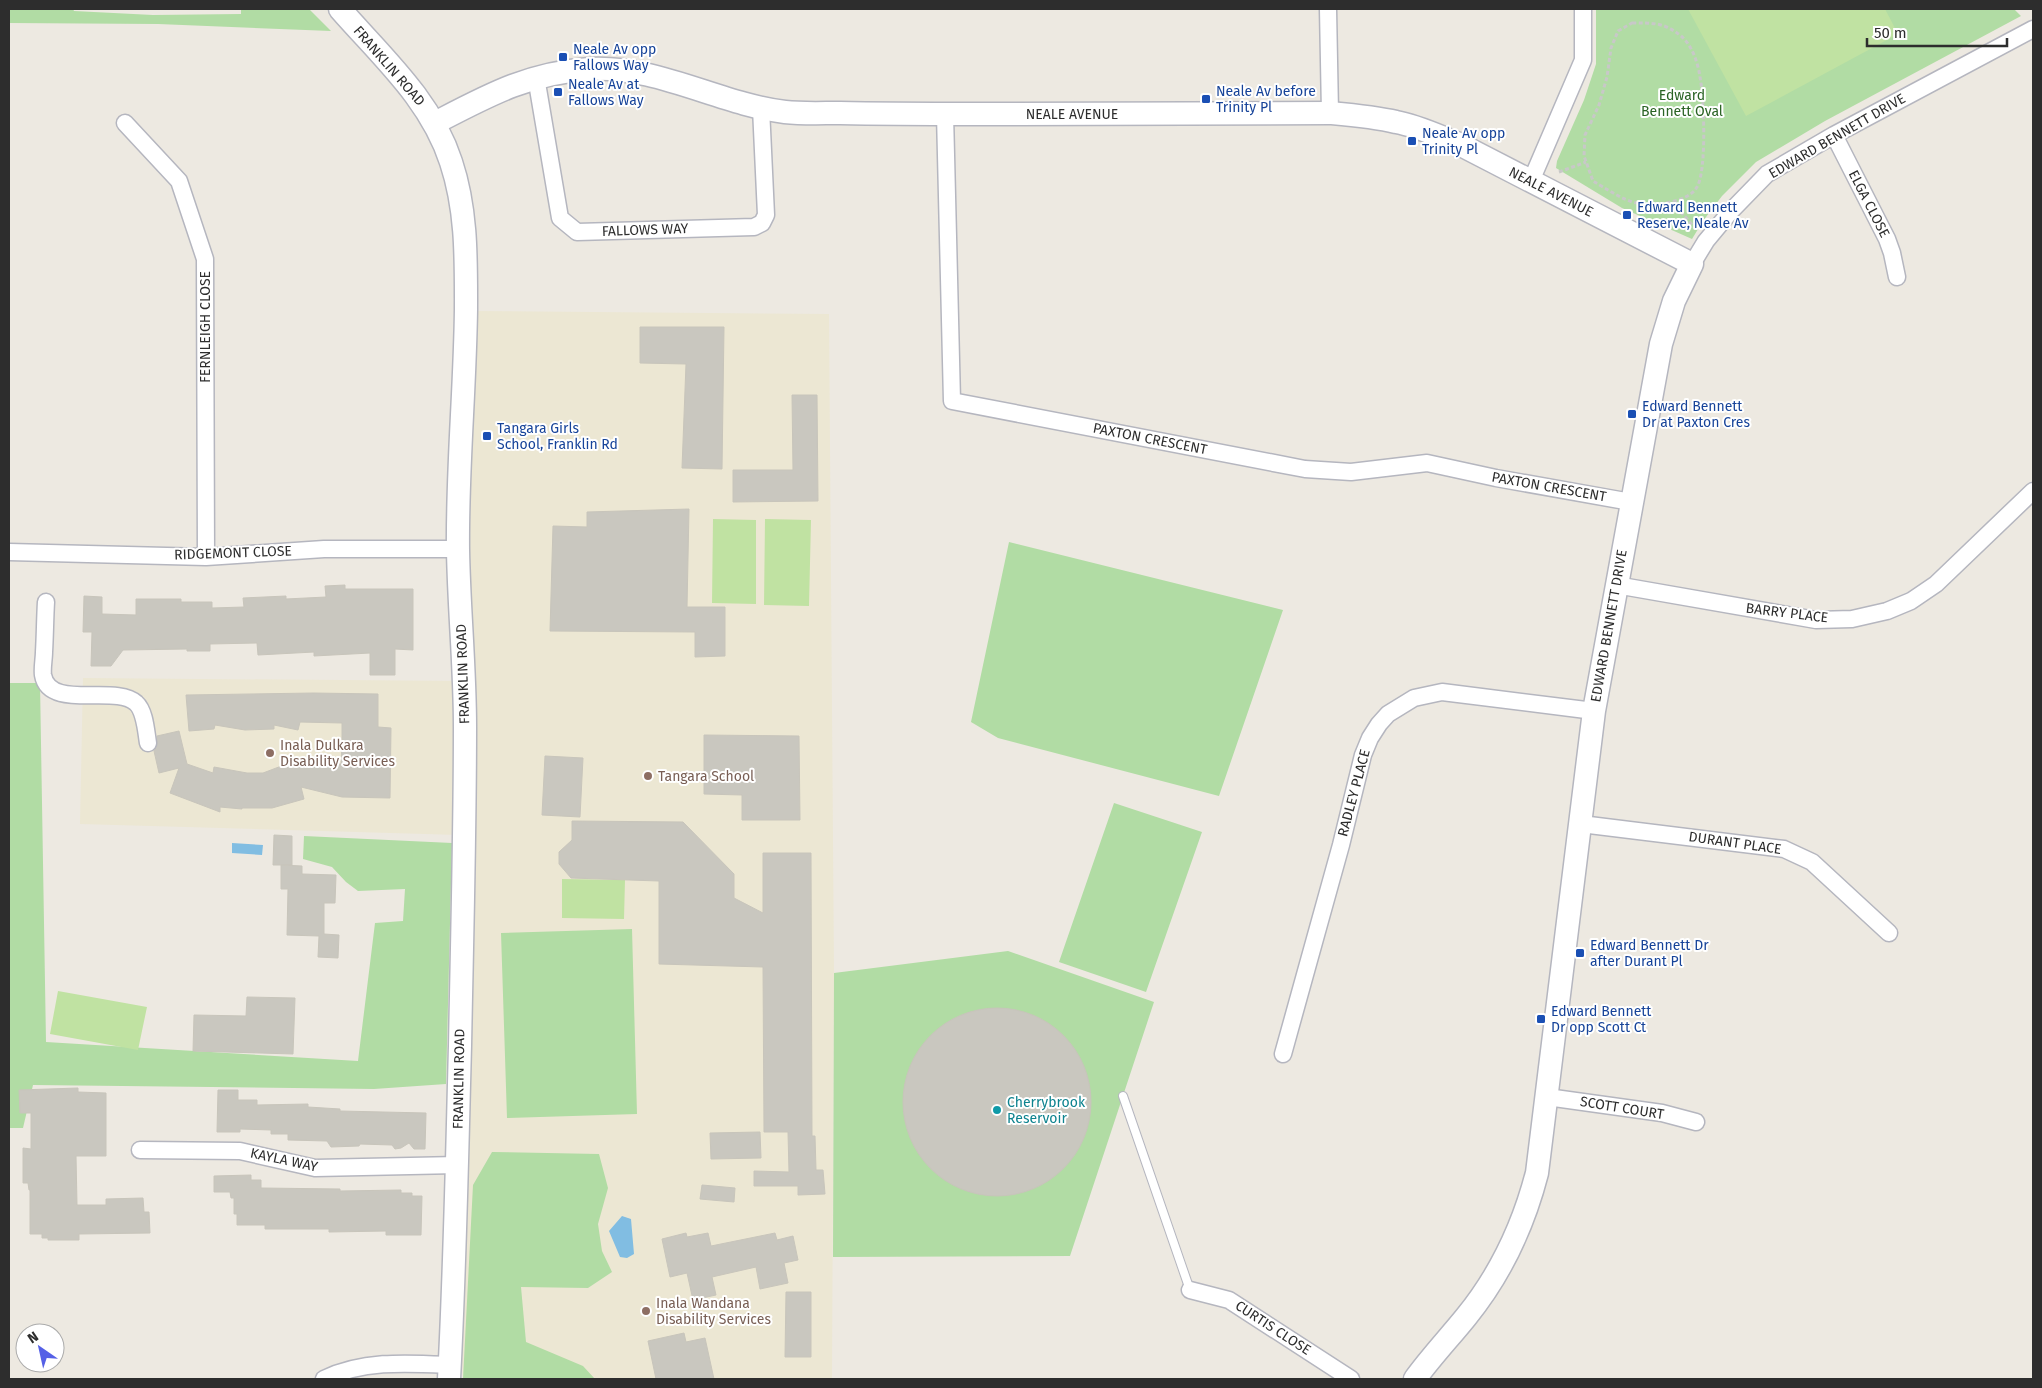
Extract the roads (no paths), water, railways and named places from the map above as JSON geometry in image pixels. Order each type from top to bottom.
[{"type":"street","name":"FRANKLIN ROAD","points":[[340,9],[408,84],[435,123],[452,166],[462,206],[467,259],[458,549],[465,725],[456,1258],[450,1372]]},
{"type":"street","points":[[1328,9],[1330,113]]},
{"type":"street","points":[[1531,181],[1583,60],[1583,9]]},
{"type":"street","name":"EDWARD BENNETT DRIVE","points":[[1415,1379],[1483,1295],[1499,1270],[1512,1247],[1522,1223],[1537,1173],[1594,710],[1661,344],[1674,301],[1692,264],[1706,241],[1731,211],[1767,174],[1834,135],[2033,29]]},
{"type":"street","name":"NEALE AVENUE","points":[[435,123],[490,94],[536,77],[592,69],[626,71],[654,77],[761,108],[785,112],[945,114],[1330,113],[1397,122],[1459,144],[1692,264]]},
{"type":"street","name":"FALLOWS WAY","points":[[536,77],[560,218],[577,232],[754,227],[762,223],[766,215],[761,108]]},
{"type":"street","name":"PAXTON CRESCENT","points":[[945,114],[952,401],[1305,469],[1351,472],[1427,462],[1496,478],[1631,502]]},
{"type":"street","name":"FERNLEIGH CLOSE","points":[[124,123],[179,181],[205,259],[206,557]]},
{"type":"street","name":"ELGA CLOSE","points":[[1834,135],[1887,238],[1897,276]]},
{"type":"street","name":"BARRY PLACE","points":[[1616,585],[1816,620],[1852,619],[1887,611],[1911,601],[1936,584],[2033,491]]},
{"type":"street","name":"RIDGEMONT CLOSE","points":[[9,552],[206,557],[324,550],[458,549]]},
{"type":"street","points":[[46,602],[43,676],[49,688],[57,692],[96,696],[111,695],[135,702],[140,708],[148,743]]},
{"type":"street","name":"RADLEY PLACE","points":[[1283,1054],[1341,845],[1363,755],[1370,738],[1388,714],[1414,698],[1442,692],[1594,710]]},
{"type":"street","name":"DURANT PLACE","points":[[1581,824],[1784,849],[1812,862],[1889,933]]},
{"type":"street","name":"SCOTT COURT","points":[[1547,1097],[1662,1114],[1696,1122]]},
{"type":"street","name":"KAYLA WAY","points":[[140,1150],[240,1151],[315,1168],[458,1165]]},
{"type":"street","name":"CURTIS CLOSE","points":[[1190,1290],[1229,1300],[1351,1379]]},
{"type":"street","points":[[324,1379],[352,1369],[386,1364],[450,1372]]},
{"type":"lane","points":[[1123,1096],[1190,1290]]},
{"type":"water","points":[[232,843],[263,845],[262,855],[232,853]]},
{"type":"water","points":[[622,1216],[631,1219],[634,1254],[627,1258],[620,1257],[609,1231]]},
{"type":"place","name":"Neale Av opp Fallows Way","points":[[563,57]]},
{"type":"place","name":"Neale Av at Fallows Way","points":[[558,92]]},
{"type":"place","name":"Neale Av before Trinity Pl","points":[[1206,99]]},
{"type":"place","name":"Neale Av opp Trinity Pl","points":[[1412,141]]},
{"type":"place","name":"Edward Bennett Reserve, Neale Av","points":[[1627,215]]},
{"type":"place","name":"Edward Bennett Dr at Paxton Cres","points":[[1632,414]]},
{"type":"place","name":"Tangara Girls School, Franklin Rd","points":[[487,436]]},
{"type":"place","name":"Inala Dulkara Disability Services","points":[[270,753]]},
{"type":"place","name":"Tangara School","points":[[648,776]]},
{"type":"place","name":"Edward Bennett Dr after Durant Pl","points":[[1580,953]]},
{"type":"place","name":"Edward Bennett Dr opp Scott Ct","points":[[1541,1019]]},
{"type":"place","name":"Cherrybrook Reservoir","points":[[997,1110]]},
{"type":"place","name":"Inala Wandana Disability Services","points":[[646,1311]]},
{"type":"park label","name":"Edward Bennett Oval","points":[[1682,104]]}]
